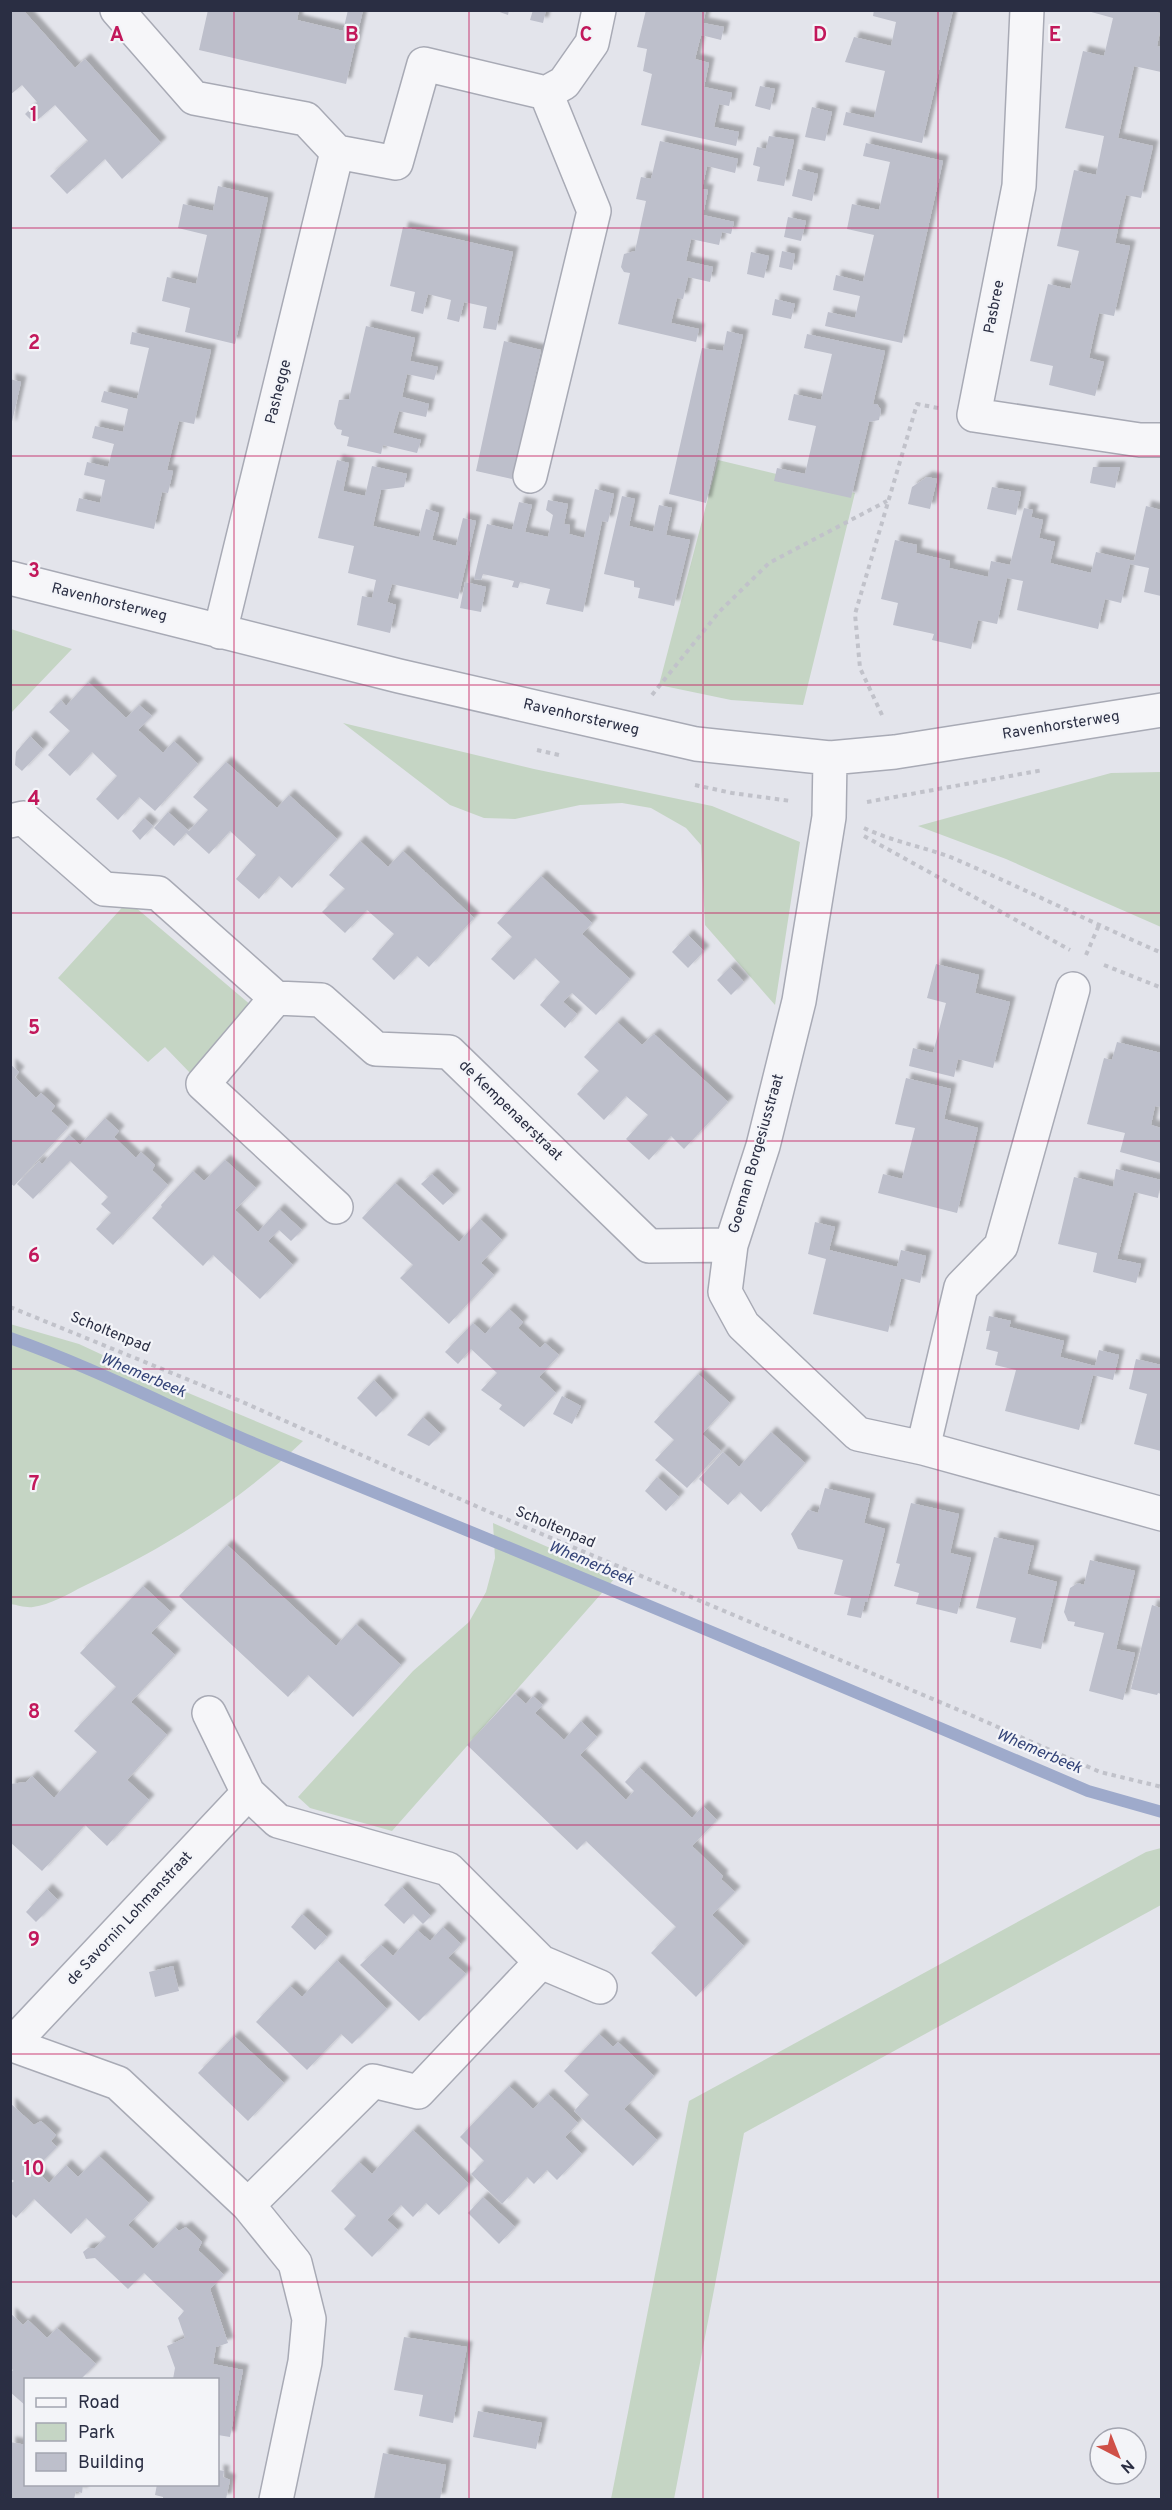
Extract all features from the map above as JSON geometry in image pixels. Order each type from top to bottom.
[{"type":"street","points":[[117,10],[194,98],[306,119],[337,152],[396,163],[424,63],[546,93],[564,83],[592,43],[599,10]]},
{"type":"street","name":"Pasbree","points":[[974,415],[1019,186],[1027,10]]},
{"type":"street","points":[[530,476],[594,211],[546,93]]},
{"type":"street","name":"Pashegge","points":[[220,632],[337,152]]},
{"type":"street","points":[[974,415],[1140,440],[1161,440]]},
{"type":"street","name":"Ravenhorsterweg","points":[[10,579],[399,676],[696,744],[830,758],[895,752],[1161,710]]},
{"type":"street","name":"Goeman Borgesiusstraat","points":[[830,758],[829,812],[799,1001],[763,1146],[731,1245],[725,1292],[743,1326],[858,1434],[923,1448],[1161,1514]]},
{"type":"street","points":[[10,821],[23,818],[104,889],[158,893],[276,998],[203,1084],[336,1207]]},
{"type":"street","points":[[923,1448],[961,1287],[1001,1246],[1073,989]]},
{"type":"street","name":"de Kempenaerstraat","points":[[276,998],[321,1000],[376,1049],[450,1052],[649,1246],[731,1245]]},
{"type":"street","points":[[208,1713],[248,1793],[278,1821],[448,1869],[541,1962],[600,1987]]},
{"type":"street","name":"de Savornin Lohmanstraat","points":[[248,1793],[11,2044],[118,2083],[248,2205],[294,2263],[309,2319],[305,2362],[276,2499]]},
{"type":"street","points":[[248,2205],[373,2081],[418,2092],[541,1962]]},
{"type":"path","points":[[895,752],[882,715],[860,668],[855,614],[917,404],[974,415]]},
{"type":"path","points":[[626,728],[718,612],[770,563],[888,501]]},
{"type":"path","points":[[829,812],[1048,769]]},
{"type":"path","points":[[829,812],[1074,952]]},
{"type":"path","points":[[829,812],[887,839],[908,843],[953,858],[1161,953]]},
{"type":"path","points":[[1084,958],[1092,961]]},
{"type":"path","points":[[1101,964],[1161,988]]},
{"type":"path","name":"Scholtenpad","points":[[10,1307],[238,1400],[487,1511],[1100,1772],[1161,1787]]},
{"type":"green space","points":[[718,460],[855,493],[803,705],[731,700],[659,685]]},
{"type":"green space","points":[[11,629],[72,649],[10,713]]},
{"type":"green space","points":[[343,723],[534,769],[712,806],[800,842],[775,1005],[705,925],[701,845],[686,828],[651,808],[622,803],[580,805],[515,819],[484,818],[450,805]]},
{"type":"green space","points":[[1161,772],[1161,927],[1006,859],[918,826],[1111,773]]},
{"type":"green space","points":[[128,901],[252,1006],[192,1075],[165,1047],[148,1062],[58,978]]},
{"type":"green space","points":[[10,1324],[79,1344],[150,1377],[303,1441],[279,1463],[227,1503],[143,1556],[46,1604],[25,1607],[11,1604]]},
{"type":"green space","points":[[493,1523],[616,1577],[392,1831],[310,1808],[298,1797],[413,1671],[469,1622],[486,1592],[495,1558]]},
{"type":"green space","points":[[1161,1848],[1161,1905],[744,2133],[674,2499],[611,2499],[689,2101],[1146,1852]]},
{"type":"building","points":[[10,10],[23,10],[75,68],[85,59],[161,143],[122,179],[105,159],[67,194],[50,176],[88,141],[55,105],[34,123],[25,114],[37,102],[22,85],[10,95]]},
{"type":"building","points":[[208,10],[299,10],[297,20],[343,31],[348,10],[363,10],[346,84],[199,50]]},
{"type":"building","points":[[494,10],[509,10],[508,15]]},
{"type":"building","points":[[533,10],[546,10],[543,23],[530,20]]},
{"type":"building","points":[[646,10],[706,10],[703,23],[724,27],[721,40],[701,35],[695,59],[709,63],[704,87],[732,93],[729,106],[719,104],[714,127],[739,132],[736,146],[641,125],[652,74],[643,71],[647,49],[637,47]]},
{"type":"building","points":[[874,10],[953,10],[922,143],[843,125],[846,112],[874,118],[885,71],[845,62],[854,37],[891,46],[896,22],[873,16]]},
{"type":"building","points":[[1084,10],[1151,10],[1161,14],[1157,46],[1161,47],[1161,72],[1134,66],[1118,138],[1153,146],[1141,198],[1126,195],[1120,220],[1115,243],[1130,246],[1114,316],[1099,313],[1089,358],[1104,362],[1095,396],[1049,385],[1053,366],[1030,361],[1048,284],[1070,289],[1079,251],[1057,246],[1074,170],[1096,175],[1104,136],[1065,128],[1083,51],[1104,56],[1113,18]]},
{"type":"building","points":[[760,86],[775,89],[770,110],[755,106]]},
{"type":"building","points":[[812,107],[832,112],[825,141],[805,137]]},
{"type":"building","points":[[769,136],[794,140],[784,186],[757,181],[760,167],[753,165],[757,147],[766,149]]},
{"type":"building","points":[[660,141],[738,159],[735,173],[707,166],[702,189],[708,190],[703,215],[734,222],[731,234],[722,232],[719,245],[691,239],[686,261],[713,267],[710,282],[688,277],[683,299],[677,298],[671,323],[699,329],[696,342],[618,324],[630,273],[624,272],[621,267],[624,254],[635,251],[646,201],[636,199],[641,177],[651,179]]},
{"type":"building","points":[[866,143],[943,161],[902,343],[825,326],[828,312],[855,318],[860,296],[833,290],[836,275],[863,282],[874,235],[847,229],[852,204],[879,210],[890,162],[863,156]]},
{"type":"building","points":[[798,169],[818,174],[812,201],[792,196]]},
{"type":"building","points":[[218,186],[268,198],[235,344],[185,332],[190,308],[162,301],[167,277],[196,284],[207,235],[178,228],[183,204],[213,211]]},
{"type":"building","points":[[788,217],[806,221],[801,241],[784,237]]},
{"type":"building","points":[[403,227],[513,252],[496,330],[483,328],[487,307],[464,302],[459,322],[447,319],[451,300],[428,294],[423,314],[411,311],[415,292],[390,286]]},
{"type":"building","points":[[782,251],[795,254],[792,270],[779,267]]},
{"type":"building","points":[[751,252],[769,256],[764,278],[747,274]]},
{"type":"building","points":[[775,299],[795,304],[791,319],[772,315]]},
{"type":"building","points":[[366,326],[415,338],[410,361],[438,367],[434,380],[407,374],[402,397],[429,404],[426,417],[399,411],[393,433],[421,440],[417,453],[383,445],[381,454],[347,446],[349,437],[341,435],[342,430],[337,429],[334,424],[339,400],[349,399]]},
{"type":"building","points":[[727,331],[743,335],[706,503],[669,494],[702,348],[723,351]]},
{"type":"building","points":[[132,332],[211,350],[194,424],[179,421],[167,470],[173,471],[168,493],[162,492],[154,529],[76,511],[79,498],[100,503],[105,480],[84,475],[87,462],[108,467],[114,444],[92,438],[95,426],[123,432],[128,409],[101,402],[104,391],[137,399],[149,348],[130,344]]},
{"type":"building","points":[[807,334],[885,351],[873,404],[877,404],[881,410],[879,420],[869,422],[851,498],[774,481],[777,468],[805,474],[816,426],[788,420],[794,394],[821,400],[832,354],[804,348]]},
{"type":"building","points":[[504,341],[541,350],[512,479],[476,471]]},
{"type":"building","points":[[10,379],[21,382],[11,426],[10,426]]},
{"type":"building","points":[[337,460],[349,463],[343,491],[365,496],[372,466],[407,474],[404,487],[381,490],[373,526],[419,537],[426,509],[439,513],[432,540],[456,546],[463,518],[476,521],[458,599],[392,584],[387,602],[396,605],[390,633],[357,625],[362,596],[372,598],[376,580],[348,573],[354,546],[318,538]]},
{"type":"building","points":[[1093,467],[1120,467],[1115,488],[1090,483]]},
{"type":"building","points":[[927,477],[937,479],[930,509],[908,504],[912,487]]},
{"type":"building","points":[[992,487],[1021,492],[1016,515],[987,509]]},
{"type":"building","points":[[595,489],[614,494],[608,522],[602,521],[583,612],[546,604],[550,589],[520,582],[518,588],[512,587],[514,581],[483,574],[481,580],[474,579],[487,524],[512,530],[519,502],[532,505],[525,532],[548,537],[553,515],[546,510],[548,500],[568,504],[564,524],[570,525],[569,534],[584,538]]},
{"type":"building","points":[[622,496],[635,499],[629,526],[653,532],[659,505],[672,508],[666,535],[690,540],[674,606],[638,598],[640,588],[634,587],[634,581],[604,574]]},
{"type":"building","points":[[1146,506],[1161,510],[1161,596],[1144,592],[1149,568],[1130,564],[1121,603],[1105,599],[1098,629],[1017,610],[1023,581],[1007,578],[997,624],[978,620],[971,649],[932,640],[934,634],[893,625],[898,603],[881,599],[895,540],[917,545],[916,553],[950,561],[949,568],[988,577],[991,561],[1010,565],[1024,508],[1033,510],[1031,517],[1043,520],[1039,538],[1055,542],[1050,563],[1091,573],[1096,552],[1134,561]]},
{"type":"building","points":[[465,582],[486,587],[481,612],[460,608]]},
{"type":"building","points":[[88,682],[126,718],[139,705],[152,716],[138,730],[163,753],[174,741],[198,764],[155,811],[139,797],[118,820],[96,799],[117,776],[92,752],[70,776],[48,755],[70,731],[49,712],[61,700],[66,706]]},
{"type":"building","points":[[30,736],[43,749],[22,771],[15,765],[16,752]]},
{"type":"building","points":[[226,762],[277,808],[289,795],[337,839],[292,888],[279,876],[259,899],[236,879],[256,855],[230,831],[209,854],[186,833],[174,846],[154,828],[168,812],[189,831],[208,810],[193,797]]},
{"type":"building","points":[[144,818],[153,826],[140,840],[132,831]]},
{"type":"building","points":[[360,841],[388,867],[403,851],[474,918],[429,967],[417,956],[394,980],[372,959],[394,934],[367,910],[345,933],[322,912],[345,889],[329,875]]},
{"type":"building","points":[[541,876],[592,923],[582,934],[630,979],[596,1015],[572,993],[563,1002],[577,1014],[565,1028],[540,1005],[560,982],[535,958],[514,980],[491,959],[512,937],[497,923]]},
{"type":"building","points":[[688,935],[704,951],[688,968],[672,952]]},
{"type":"building","points":[[936,964],[979,975],[975,993],[1010,1002],[993,1068],[958,1059],[954,1077],[909,1066],[913,1048],[933,1053],[946,1003],[927,998]]},
{"type":"building","points":[[730,967],[744,982],[731,995],[717,980]]},
{"type":"building","points":[[617,1022],[642,1045],[654,1034],[728,1102],[684,1149],[671,1136],[649,1160],[626,1139],[648,1115],[626,1096],[604,1120],[577,1094],[599,1071],[584,1057]]},
{"type":"building","points":[[1117,1042],[1161,1053],[1161,1107],[1155,1106],[1151,1125],[1161,1128],[1161,1163],[1120,1152],[1125,1133],[1087,1124],[1104,1058],[1112,1060]]},
{"type":"building","points":[[10,1064],[19,1072],[15,1077],[36,1098],[41,1093],[55,1106],[51,1111],[68,1127],[14,1186],[10,1183]]},
{"type":"building","points":[[906,1078],[951,1089],[944,1119],[978,1128],[957,1213],[878,1193],[883,1174],[902,1179],[915,1128],[895,1124]]},
{"type":"building","points":[[105,1118],[119,1131],[114,1137],[136,1158],[141,1152],[155,1165],[152,1170],[168,1185],[113,1245],[96,1229],[111,1213],[101,1204],[108,1197],[70,1161],[33,1199],[17,1184],[39,1161],[42,1164],[69,1135],[80,1145]]},
{"type":"building","points":[[225,1160],[256,1188],[235,1210],[258,1232],[279,1209],[302,1230],[291,1241],[279,1230],[268,1241],[293,1265],[260,1299],[213,1255],[203,1266],[152,1218],[193,1171],[204,1181]]},
{"type":"building","points":[[1116,1169],[1161,1180],[1158,1198],[1134,1192],[1117,1259],[1141,1264],[1136,1283],[1093,1272],[1097,1253],[1058,1244],[1074,1177],[1113,1187]]},
{"type":"building","points":[[432,1174],[454,1195],[443,1205],[421,1184]]},
{"type":"building","points":[[395,1183],[459,1242],[480,1219],[502,1240],[481,1263],[494,1275],[449,1324],[400,1278],[413,1265],[362,1218]]},
{"type":"building","points":[[815,1222],[835,1227],[829,1250],[897,1267],[901,1250],[926,1256],[920,1283],[901,1278],[888,1332],[813,1314],[826,1259],[808,1254]]},
{"type":"building","points":[[509,1309],[523,1322],[518,1328],[540,1348],[545,1343],[559,1355],[539,1377],[556,1393],[524,1427],[499,1409],[502,1405],[481,1390],[497,1373],[471,1349],[458,1364],[445,1352],[473,1323],[485,1334]]},
{"type":"building","points":[[989,1316],[1011,1321],[1009,1327],[1064,1341],[1060,1357],[1095,1366],[1099,1350],[1119,1355],[1113,1380],[1093,1375],[1079,1430],[1005,1411],[1016,1370],[995,1365],[998,1352],[986,1349],[990,1331],[986,1331]]},
{"type":"building","points":[[1136,1359],[1161,1365],[1161,1451],[1134,1444],[1147,1394],[1129,1389]]},
{"type":"building","points":[[698,1374],[730,1403],[702,1434],[721,1451],[687,1488],[655,1460],[674,1440],[654,1422]]},
{"type":"building","points":[[374,1380],[393,1400],[376,1417],[357,1398]]},
{"type":"building","points":[[562,1396],[581,1406],[572,1424],[553,1414]]},
{"type":"building","points":[[423,1417],[441,1434],[429,1446],[407,1435]]},
{"type":"building","points":[[771,1432],[805,1463],[761,1512],[740,1492],[728,1505],[699,1479],[723,1452],[739,1467]]},
{"type":"building","points":[[657,1477],[679,1497],[666,1511],[645,1491]]},
{"type":"building","points":[[825,1488],[870,1499],[864,1523],[885,1529],[861,1618],[847,1615],[851,1598],[834,1594],[843,1560],[798,1549],[791,1534],[808,1510],[818,1513]]},
{"type":"building","points":[[911,1503],[959,1514],[950,1553],[971,1558],[957,1614],[916,1604],[919,1593],[894,1586],[900,1564],[896,1563]]},
{"type":"building","points":[[994,1537],[1034,1546],[1027,1574],[1057,1582],[1041,1649],[1010,1642],[1016,1618],[976,1608]]},
{"type":"building","points":[[227,1545],[336,1646],[356,1624],[401,1665],[353,1717],[308,1675],[288,1697],[179,1596]]},
{"type":"building","points":[[1090,1560],[1135,1571],[1116,1649],[1135,1653],[1123,1700],[1089,1691],[1104,1633],[1074,1626],[1075,1622],[1068,1621],[1064,1612],[1070,1588],[1078,1583],[1084,1585]]},
{"type":"building","points":[[143,1586],[171,1612],[151,1633],[175,1655],[131,1702],[167,1735],[127,1780],[149,1800],[107,1846],[85,1825],[42,1871],[10,1842],[10,1784],[26,1782],[32,1776],[54,1798],[97,1752],[74,1731],[116,1687],[80,1653]]},
{"type":"building","points":[[1152,1605],[1161,1608],[1161,1694],[1157,1695],[1131,1689]]},
{"type":"building","points":[[515,1694],[526,1704],[533,1696],[543,1705],[535,1713],[564,1740],[581,1721],[597,1737],[580,1755],[626,1800],[634,1791],[625,1782],[639,1767],[692,1818],[703,1806],[717,1820],[692,1846],[723,1876],[721,1879],[735,1892],[712,1915],[744,1946],[696,1997],[651,1953],[676,1927],[586,1841],[577,1850],[467,1745]]},
{"type":"building","points":[[402,1887],[431,1916],[423,1924],[413,1914],[404,1924],[384,1905]]},
{"type":"building","points":[[47,1889],[58,1900],[36,1922],[26,1912]]},
{"type":"building","points":[[302,1914],[327,1937],[315,1950],[291,1927]]},
{"type":"building","points":[[443,1927],[461,1944],[448,1958],[466,1974],[419,2021],[360,1965],[381,1945],[393,1956],[417,1930],[430,1941]]},
{"type":"building","points":[[337,1960],[387,2009],[352,2044],[341,2034],[307,2070],[256,2022],[290,1986],[302,1997]]},
{"type":"building","points":[[173,1966],[179,1991],[155,1997],[149,1972]]},
{"type":"building","points":[[599,2034],[613,2047],[618,2042],[654,2076],[624,2109],[657,2140],[633,2166],[574,2111],[589,2095],[564,2071]]},
{"type":"building","points":[[234,2036],[284,2083],[248,2121],[198,2073]]},
{"type":"building","points":[[509,2086],[533,2109],[548,2094],[578,2123],[565,2137],[582,2154],[557,2180],[547,2170],[534,2184],[527,2177],[502,2204],[471,2174],[484,2161],[460,2137]]},
{"type":"building","points":[[10,2103],[34,2125],[41,2121],[56,2135],[51,2141],[57,2147],[35,2169],[49,2183],[66,2165],[78,2177],[99,2156],[149,2203],[128,2225],[153,2249],[175,2227],[179,2231],[186,2227],[202,2242],[198,2250],[224,2275],[210,2289],[228,2343],[216,2347],[213,2364],[243,2370],[230,2437],[219,2435],[219,2378],[173,2378],[175,2368],[167,2346],[185,2338],[178,2318],[184,2311],[144,2273],[128,2289],[95,2258],[86,2259],[83,2252],[88,2248],[95,2248],[106,2237],[86,2218],[71,2234],[34,2199],[16,2218],[10,2212],[10,2184],[14,2181],[10,2178]]},
{"type":"building","points":[[413,2130],[469,2184],[439,2215],[426,2203],[413,2217],[401,2205],[387,2220],[398,2230],[372,2257],[344,2229],[356,2216],[331,2191],[359,2162],[372,2174]]},
{"type":"building","points":[[483,2197],[515,2227],[499,2244],[468,2213]]},
{"type":"building","points":[[10,2313],[23,2325],[28,2320],[47,2338],[57,2328],[96,2364],[82,2378],[24,2378],[24,2404],[10,2392],[10,2373],[13,2370],[10,2368]]},
{"type":"building","points":[[404,2337],[467,2347],[453,2423],[419,2416],[423,2395],[394,2390]]},
{"type":"building","points":[[478,2411],[542,2423],[536,2449],[473,2437]]},
{"type":"building","points":[[10,2442],[24,2445],[24,2486],[83,2486],[82,2493],[76,2491],[74,2499],[10,2499]]},
{"type":"building","points":[[383,2453],[446,2465],[440,2499],[374,2499]]},
{"type":"building","points":[[219,2470],[224,2471],[223,2477],[230,2480],[226,2499],[163,2499],[155,2495],[157,2486],[219,2486]]},
{"type":"waterway","name":"Whemerbeek","points":[[10,1338],[77,1364],[242,1438],[1088,1791],[1162,1812]]}]
